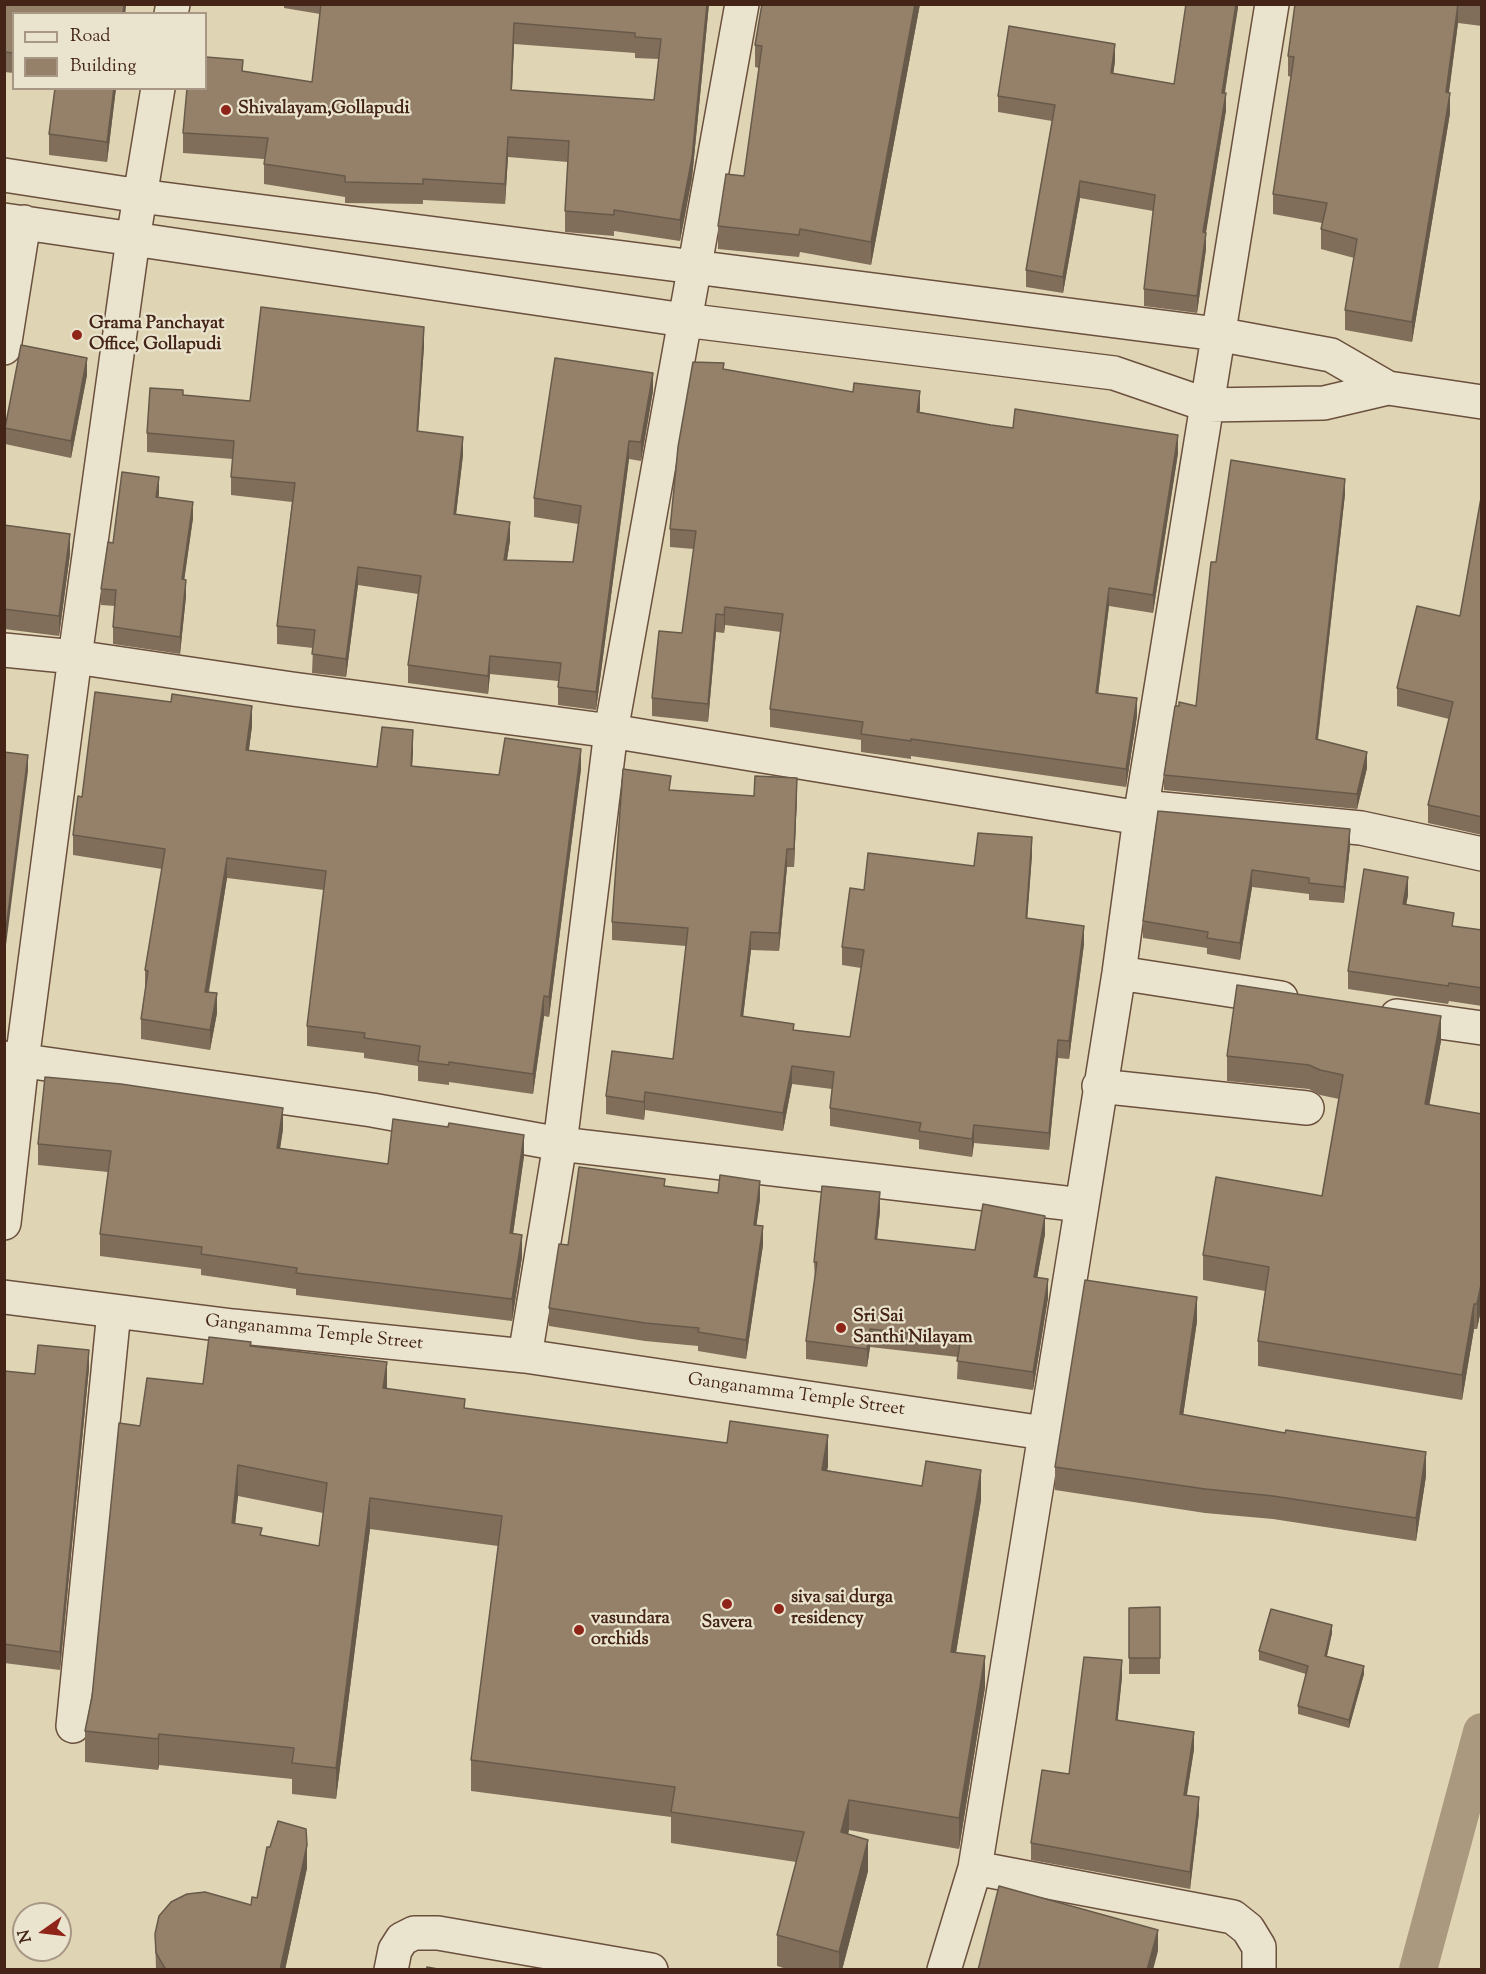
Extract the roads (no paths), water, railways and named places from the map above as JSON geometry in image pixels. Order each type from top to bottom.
[{"type":"street","points":[[525,1356],[560,1144],[611,731],[741,4]]},
{"type":"street","points":[[944,1970],[975,1868],[1119,973],[1141,812],[1217,334],[1272,4]]},
{"type":"street","points":[[4,1223],[13,1059],[75,657],[133,239],[159,90]]},
{"type":"street","points":[[4,175],[141,196],[1217,334],[1331,355],[1388,388],[1482,402]]},
{"type":"street","points":[[4,348],[14,221],[684,320],[1114,373],[1207,405],[1324,403],[1388,388]]},
{"type":"street","points":[[4,650],[75,657],[292,689],[611,731],[1141,812],[1361,828],[1482,854]]},
{"type":"street","points":[[1119,973],[1306,1002]]},
{"type":"street","points":[[1365,1011],[1482,1028]]},
{"type":"street","points":[[13,1059],[372,1110],[560,1144],[1082,1205]]},
{"type":"street","points":[[1099,1086],[1307,1108]]},
{"type":"street","name":"Ganganamma Temple Street","points":[[4,1297],[525,1356],[1044,1432]]},
{"type":"street","points":[[73,1726],[114,1311]]},
{"type":"street","points":[[975,1868],[1233,1917],[1248,1929],[1259,1947],[1259,1970]]},
{"type":"street","points":[[391,1970],[394,1950],[402,1939],[414,1933],[438,1933],[651,1970]]},
{"type":"waterway","points":[[1418,1970],[1482,1732]]},
{"type":"place","name":"Shivalayam,Gollapudi","points":[[226,110]]},
{"type":"place","name":"Grama Panchayat Office, Gollapudi","points":[[77,335]]},
{"type":"place","name":"Sri Sai Santhi Nilayam","points":[[841,1328]]},
{"type":"place","name":"Savera","points":[[727,1604]]},
{"type":"place","name":"siva sai durga residency","points":[[779,1609]]},
{"type":"place","name":"vasundara orchids","points":[[579,1630]]}]
